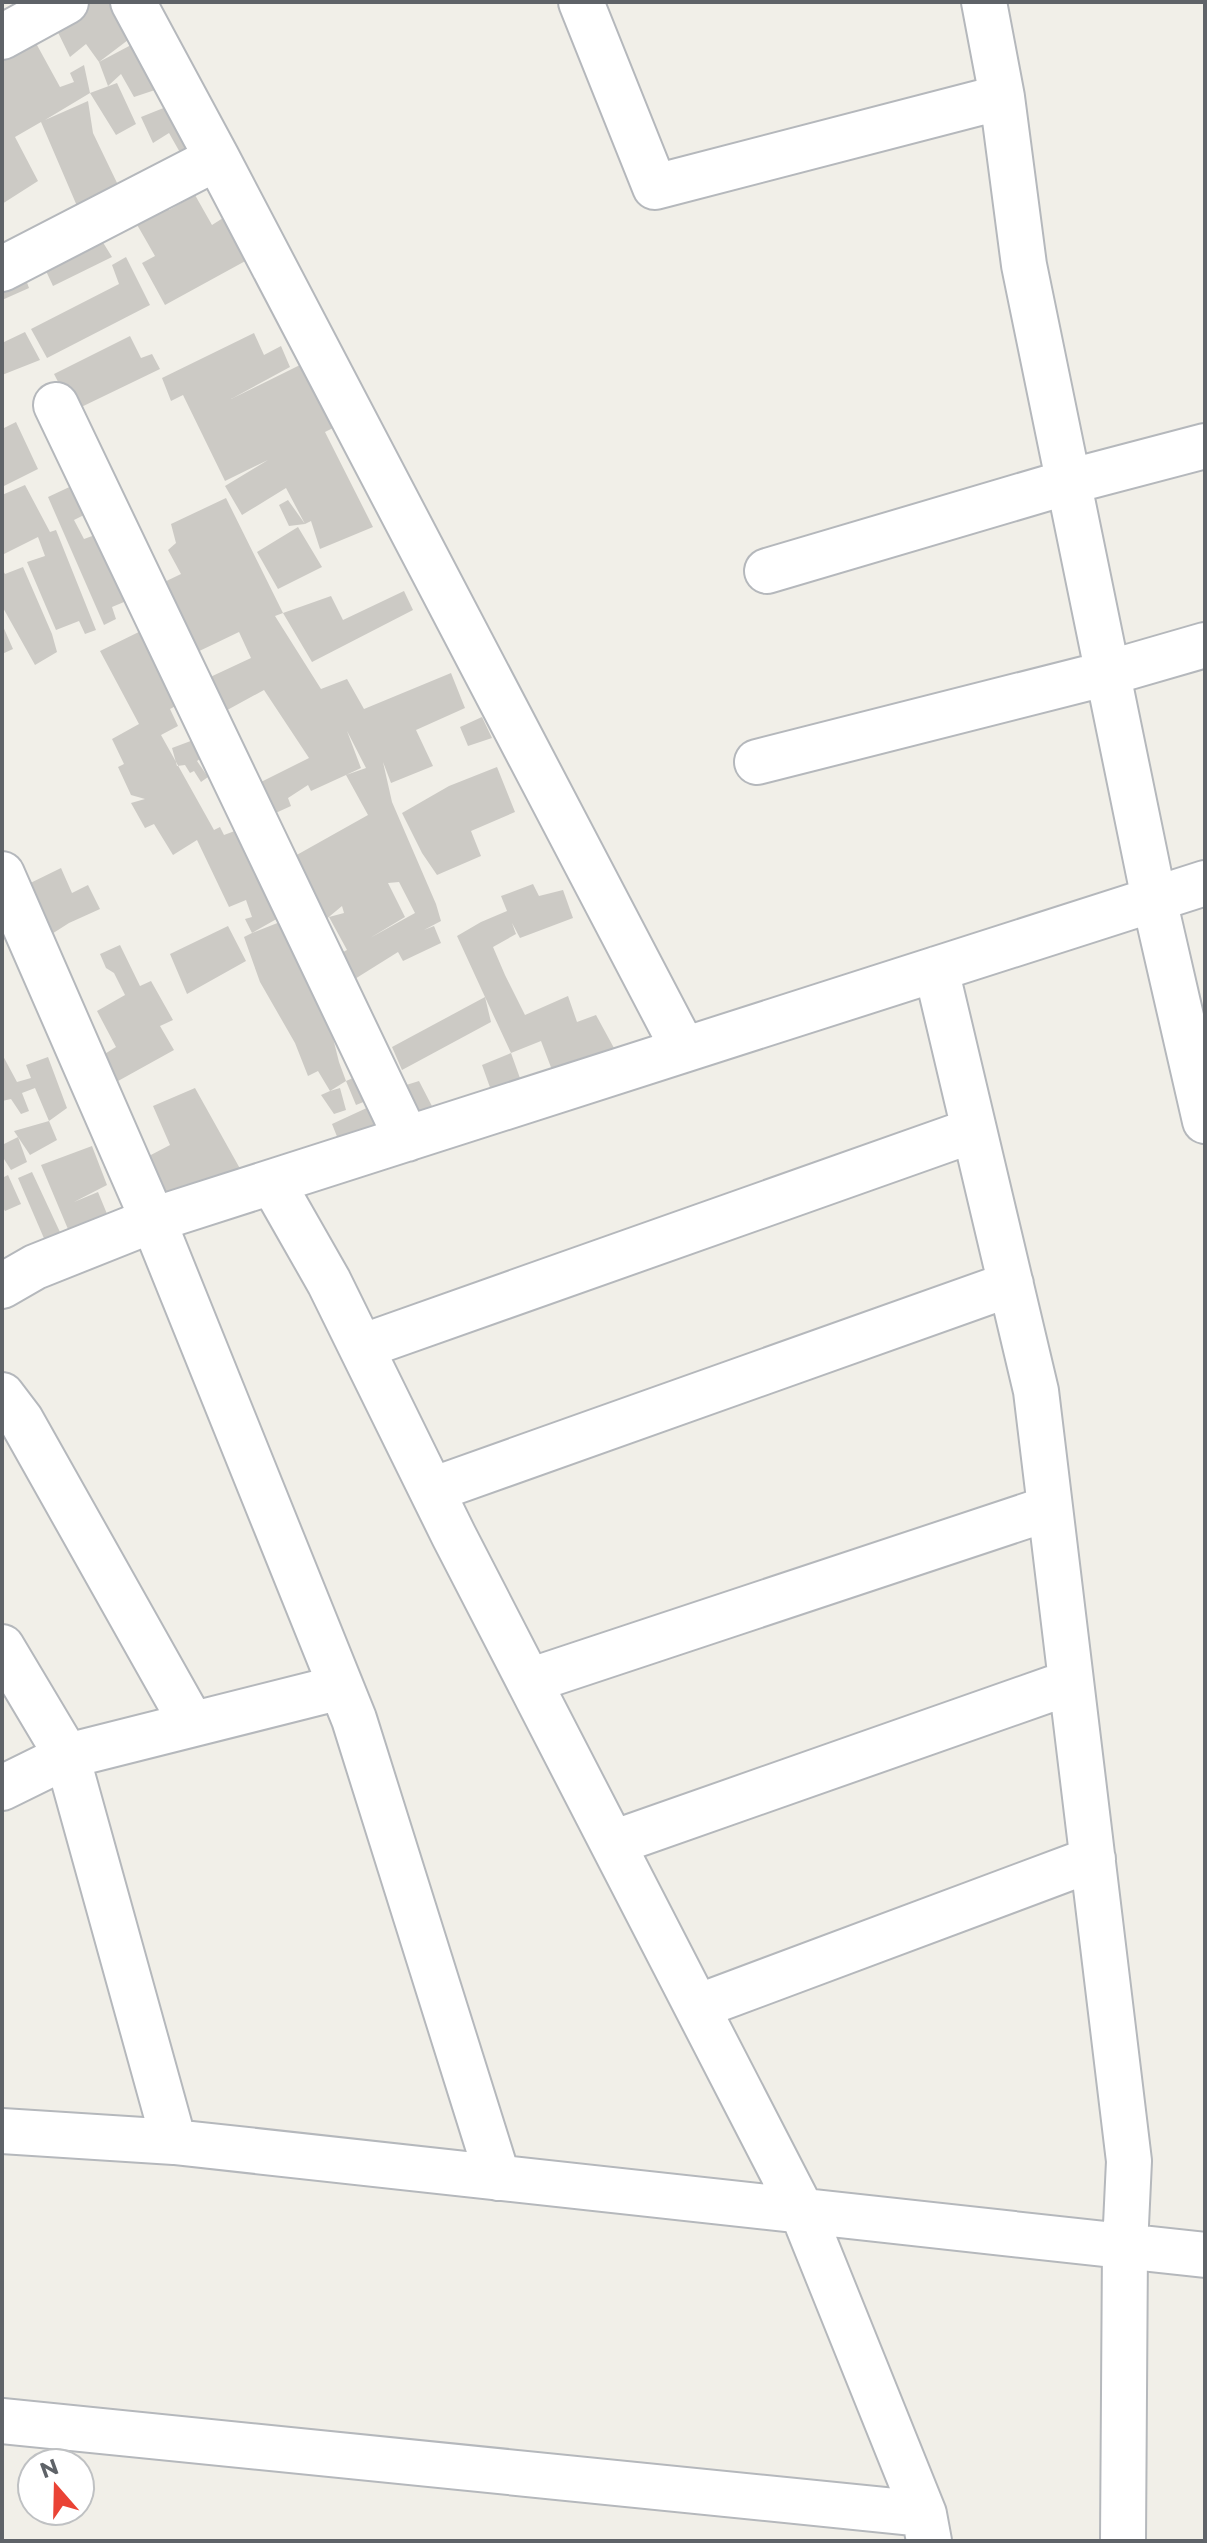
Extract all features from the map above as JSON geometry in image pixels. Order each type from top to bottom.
[{"type":"street","points":[[2,37],[66,2]]},
{"type":"street","points":[[133,2],[684,1050]]},
{"type":"street","points":[[581,2],[655,187],[1002,97]]},
{"type":"street","points":[[984,2],[1002,97],[1024,265],[1154,899],[1205,1121]]},
{"type":"street","points":[[2,269],[217,158]]},
{"type":"street","points":[[56,405],[407,1139]]},
{"type":"street","points":[[767,571],[1068,482],[1205,446]]},
{"type":"street","points":[[757,762],[1108,673],[1205,645]]},
{"type":"street","points":[[2,874],[18,952],[153,1220],[354,1719],[498,2178]]},
{"type":"street","points":[[2,1286],[35,1267],[153,1220],[1205,883]]},
{"type":"street","points":[[936,969],[1036,1391],[1129,2161],[1125,2246],[1123,2541]]},
{"type":"street","points":[[361,1347],[974,1130]]},
{"type":"street","points":[[2,2421],[926,2528],[802,2211],[529,1681],[329,1282],[272,1182]]},
{"type":"street","points":[[432,1490],[1011,1284]]},
{"type":"street","points":[[8,1416],[192,1724]]},
{"type":"street","points":[[529,1681],[1050,1508]]},
{"type":"street","points":[[2,1647],[67,1756],[174,2142]]},
{"type":"street","points":[[613,1843],[1071,1682]]},
{"type":"street","points":[[2,1788],[67,1756],[341,1687]]},
{"type":"street","points":[[697,2007],[1093,1859]]},
{"type":"street","points":[[2,2131],[174,2142],[1205,2255]]},
{"type":"building","points":[[81,2],[129,2],[134,12],[120,27],[133,20],[161,88],[134,97],[121,74],[108,86],[99,62],[86,44],[70,57],[48,12]],"holes":[[[128,40],[131,45],[99,62]]]},
{"type":"building","points":[[26,25],[60,87],[74,82],[70,73],[84,65],[90,93],[45,120],[88,101],[93,133],[119,187],[77,206],[41,122],[15,137],[38,181],[2,204],[2,37]]},
{"type":"building","points":[[117,83],[136,124],[116,135],[90,93]]},
{"type":"building","points":[[166,107],[176,129],[188,122],[198,149],[182,156],[169,133],[153,143],[141,117]]},
{"type":"building","points":[[158,188],[169,210],[195,195],[212,225],[223,218],[249,259],[165,305],[142,263],[155,256],[128,209]]},
{"type":"building","points":[[91,223],[112,257],[53,286],[39,256]]},
{"type":"building","points":[[126,257],[150,305],[47,358],[31,329],[119,284],[112,265]]},
{"type":"building","points":[[21,266],[29,288],[2,300],[2,275]]},
{"type":"building","points":[[25,332],[40,360],[2,375],[2,343]]},
{"type":"building","points":[[254,333],[264,355],[281,346],[290,367],[231,399],[302,364],[335,427],[325,432],[373,527],[320,549],[311,521],[305,524],[286,488],[242,515],[225,486],[268,460],[225,481],[183,395],[171,401],[162,378]]},
{"type":"building","points":[[130,336],[141,358],[152,354],[160,369],[73,411],[54,374]]},
{"type":"building","points":[[16,422],[38,469],[2,487],[2,429]]},
{"type":"building","points":[[78,483],[88,513],[74,520],[84,539],[106,531],[136,597],[112,607],[116,619],[104,625],[48,497]]},
{"type":"building","points":[[25,485],[50,532],[56,530],[96,630],[85,634],[79,621],[56,630],[27,562],[45,556],[38,537],[2,555],[2,495]]},
{"type":"building","points":[[226,498],[283,613],[275,616],[321,689],[347,679],[364,709],[451,673],[465,708],[416,730],[433,766],[391,783],[383,762],[392,802],[441,921],[424,930],[434,926],[441,943],[403,961],[398,952],[350,982],[339,954],[347,950],[329,917],[344,913],[342,906],[318,926],[286,861],[368,815],[346,775],[311,791],[308,785],[288,798],[291,806],[269,816],[253,786],[309,758],[264,690],[220,714],[206,679],[251,658],[239,632],[191,655],[154,587],[181,574],[168,550],[176,543],[171,524]],"holes":[[[347,731],[366,768],[346,775],[361,768]],[[399,882],[415,913],[370,938],[405,917],[388,883]]]},
{"type":"building","points":[[288,500],[305,524],[289,526],[279,505]]},
{"type":"building","points":[[298,527],[322,567],[278,589],[257,552]]},
{"type":"building","points":[[23,567],[57,652],[35,665],[2,606],[2,569],[5,574]]},
{"type":"building","points":[[404,591],[413,610],[312,662],[283,613],[331,596],[343,620]]},
{"type":"building","points":[[2,624],[13,649],[2,654]]},
{"type":"building","points":[[149,627],[185,701],[170,709],[178,726],[161,735],[214,830],[220,827],[224,835],[248,826],[289,912],[252,933],[245,919],[252,917],[246,900],[229,907],[197,840],[173,855],[154,824],[145,828],[131,803],[145,799],[131,795],[118,767],[124,764],[112,739],[139,724],[100,651]]},
{"type":"building","points":[[482,717],[492,738],[468,746],[460,727]]},
{"type":"building","points":[[196,739],[205,755],[197,761],[208,777],[201,782],[194,771],[190,773],[185,765],[177,766],[172,748]]},
{"type":"building","points":[[497,767],[515,812],[471,831],[481,856],[437,875],[402,813],[449,786]]},
{"type":"building","points":[[61,868],[72,893],[88,885],[100,909],[69,923],[33,946],[10,893]]},
{"type":"building","points":[[533,884],[539,896],[563,890],[573,918],[520,938],[512,923],[516,934],[493,947],[525,1015],[568,996],[577,1022],[596,1015],[614,1048],[552,1070],[541,1041],[511,1053],[457,936],[507,911],[501,896]]},
{"type":"building","points":[[285,920],[322,994],[346,1081],[330,1091],[318,1071],[308,1076],[295,1043],[260,982],[244,937]]},
{"type":"building","points":[[228,926],[246,961],[187,994],[170,954]]},
{"type":"building","points":[[120,945],[140,986],[151,981],[173,1020],[160,1026],[174,1050],[91,1096],[77,1071],[116,1047],[97,1011],[125,995],[100,954]]},
{"type":"building","points":[[485,997],[491,1022],[402,1070],[392,1047]]},
{"type":"building","points":[[511,1053],[521,1081],[492,1093],[482,1065]]},
{"type":"building","points":[[2,1054],[17,1082],[31,1078],[26,1065],[48,1057],[67,1108],[49,1121],[35,1088],[22,1093],[29,1111],[21,1114],[11,1099],[2,1101]]},
{"type":"building","points":[[367,1072],[376,1097],[356,1105],[346,1081]]},
{"type":"building","points":[[419,1081],[434,1110],[401,1126],[384,1092]]},
{"type":"building","points":[[195,1088],[243,1174],[162,1203],[147,1157],[170,1145],[153,1106]]},
{"type":"building","points":[[340,1088],[346,1110],[334,1114],[321,1095]]},
{"type":"building","points":[[371,1106],[379,1132],[340,1144],[332,1124]]},
{"type":"building","points":[[49,1121],[57,1140],[30,1155],[14,1131]]},
{"type":"building","points":[[18,1137],[27,1162],[11,1170],[2,1156],[2,1145]]},
{"type":"building","points":[[92,1146],[107,1185],[74,1202],[98,1192],[112,1226],[73,1241],[41,1165]]},
{"type":"building","points":[[32,1172],[66,1245],[49,1250],[18,1178]]},
{"type":"building","points":[[8,1175],[21,1204],[5,1211],[2,1206],[2,1178]]}]
